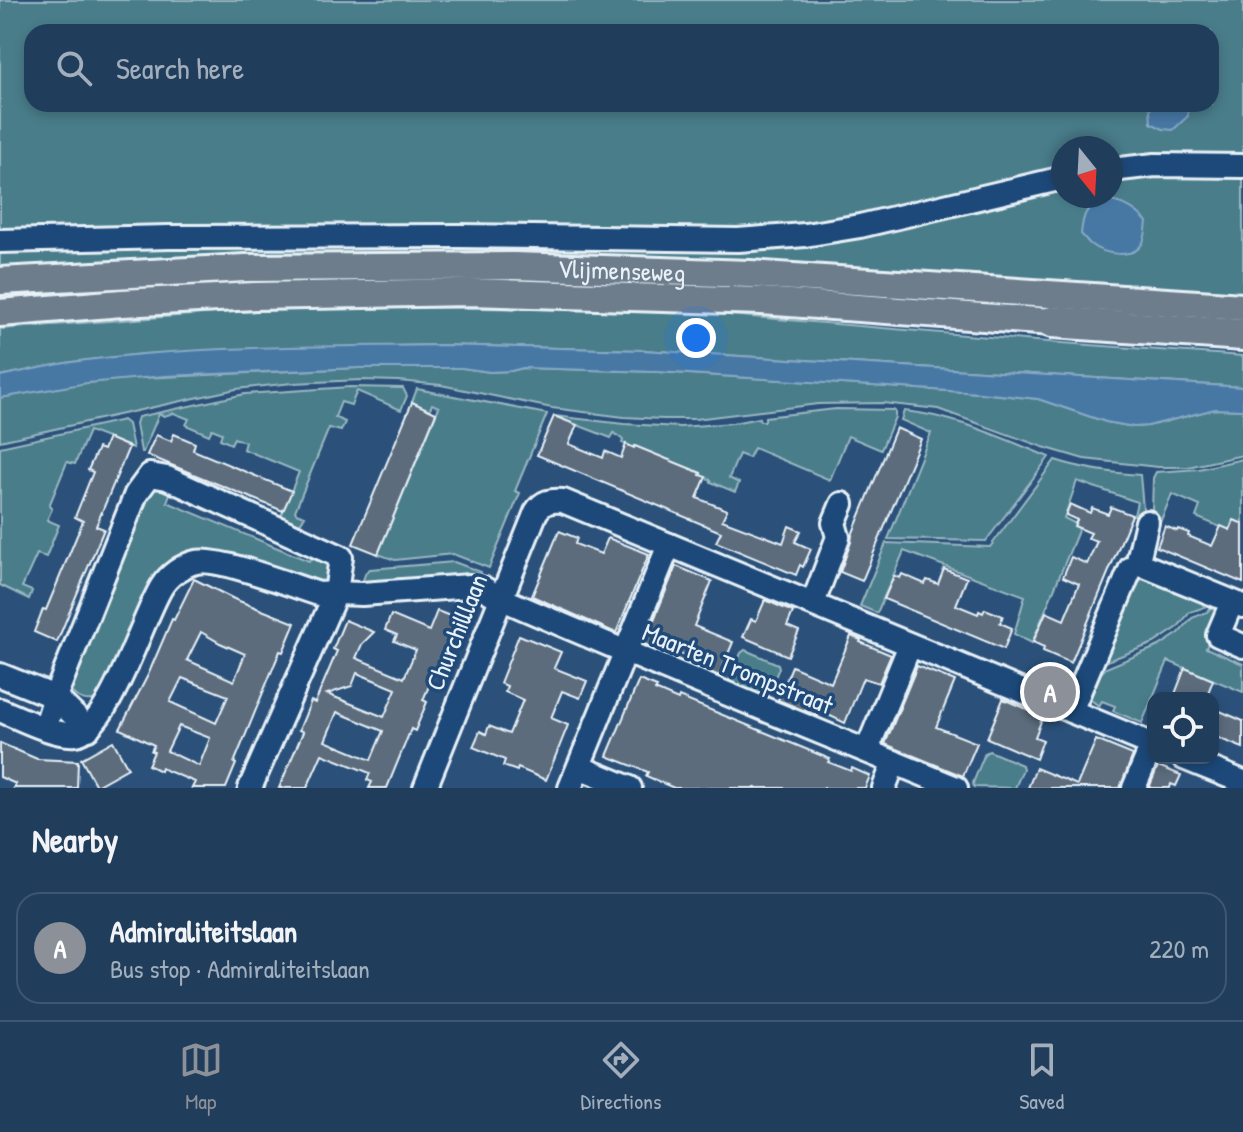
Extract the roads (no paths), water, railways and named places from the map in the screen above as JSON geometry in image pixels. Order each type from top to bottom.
[{"type":"highway","points":[[1052,322],[1243,335]]},
{"type":"main road","name":"Vlijmenseweg","points":[[0,281],[245,268],[514,266],[750,274],[1243,307]]},
{"type":"main road","name":"Vlijmenseweg","points":[[0,313],[255,296],[470,292],[762,301],[1052,322]]},
{"type":"street","points":[[1123,169],[1155,165],[1243,166]]},
{"type":"street","name":"Vlijmenseweg","points":[[0,241],[460,236],[738,240],[805,235],[860,226],[1051,181]]},
{"type":"street","points":[[45,728],[136,494],[150,475],[167,478],[341,557],[336,593],[250,788]]},
{"type":"street","name":"Churchilllaan","points":[[425,788],[540,506],[547,501],[563,501],[669,545]]},
{"type":"street","points":[[813,603],[838,537],[834,523],[842,504]]},
{"type":"street","points":[[1137,565],[1147,522]]},
{"type":"street","points":[[570,788],[669,545],[1147,743]]},
{"type":"street","name":"Maarten Trompstraat","points":[[88,729],[107,707],[163,583],[182,567],[198,561],[218,563],[319,594],[470,586],[485,589],[626,653],[956,788]]},
{"type":"street","points":[[1071,711],[1127,576],[1131,568],[1137,565],[1238,604],[1218,635],[1243,646]]},
{"type":"street","points":[[867,750],[910,645]]},
{"type":"street","points":[[0,675],[55,697],[88,729],[67,735],[0,710]]},
{"type":"street","points":[[1134,788],[1147,759]]},
{"type":"street","points":[[884,788],[894,762]]},
{"type":"street","points":[[1199,764],[1243,782]]},
{"type":"street","points":[[579,767],[630,788]]},
{"type":"water","points":[[1150,112],[1188,112],[1188,116],[1173,130],[1151,123]]},
{"type":"water","points":[[1129,207],[1147,222],[1143,242],[1139,248],[1126,253],[1096,248],[1081,234],[1086,212],[1090,208]]},
{"type":"water","points":[[440,345],[642,350],[1243,387],[1243,410],[1215,409],[1134,427],[1106,422],[1038,399],[980,393],[658,372],[523,368],[490,372],[462,368],[359,368],[165,376],[87,383],[0,398],[0,376],[118,356],[256,348]]},
{"type":"place","name":"Admiraliteitslaan","points":[[1050,692]]}]
